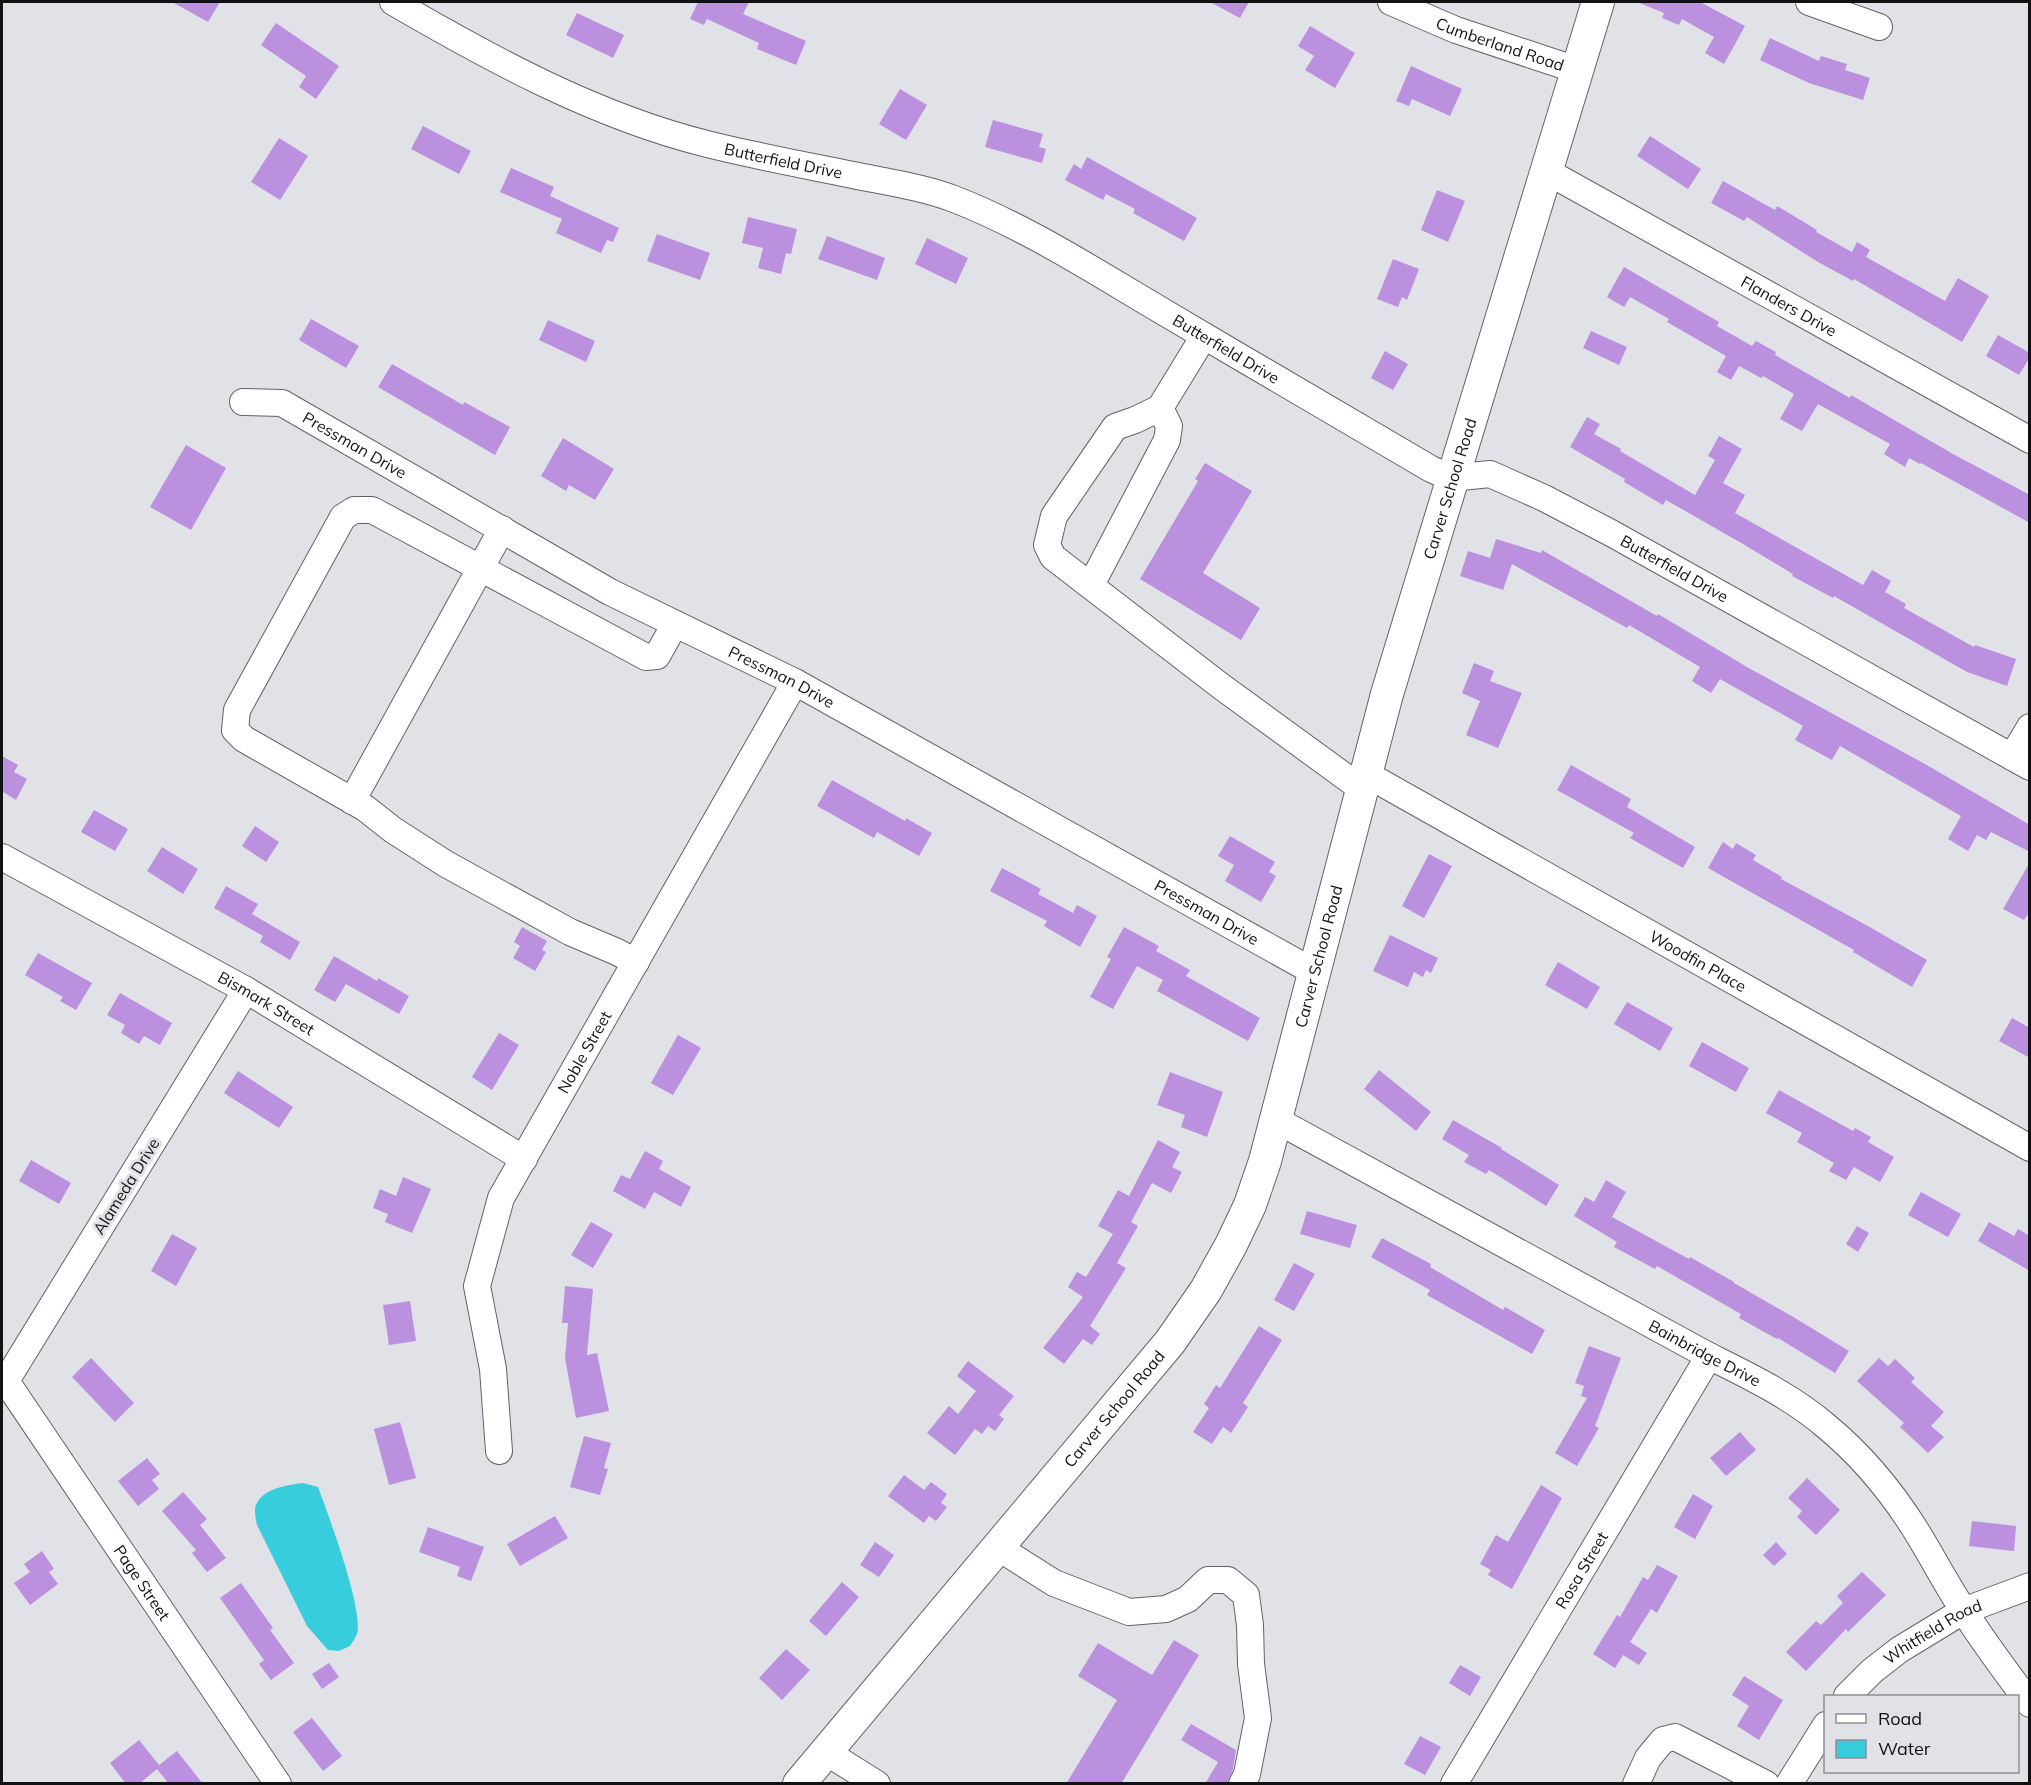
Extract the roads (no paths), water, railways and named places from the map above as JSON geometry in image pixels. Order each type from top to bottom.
[{"type":"main road","name":"Carver School Road","points":[[799,1784],[1170,1342],[1206,1290],[1250,1205],[1276,1120],[1387,694],[1598,2]]},
{"type":"street","name":"Butterfield Drive","points":[[393,2],[563,93],[630,120],[704,143],[770,159],[888,182],[950,198],[1002,219],[1431,469],[1451,478],[1490,474],[1544,498],[1611,533],[2021,762]]},
{"type":"street","name":"Cumberland Road","points":[[1391,2],[1456,30],[1577,70]]},
{"type":"street","points":[[1809,2],[1880,27]]},
{"type":"street","name":"Flanders Drive","points":[[1546,171],[2030,440]]},
{"type":"street","points":[[1091,585],[1167,440],[1169,426],[1160,408],[1204,336]]},
{"type":"street","name":"Pressman Drive","points":[[243,402],[282,403],[610,592],[795,682],[1314,972]]},
{"type":"street","name":"Woodfin Place","points":[[1160,408],[1115,427],[1054,516],[1047,545],[1053,557],[1222,687],[1364,781],[2030,1148]]},
{"type":"street","points":[[636,962],[570,932],[446,864],[352,801],[244,739],[235,730],[237,710],[343,518],[354,510],[372,510],[646,657],[657,656],[675,624]]},
{"type":"street","points":[[352,801],[502,529]]},
{"type":"street","name":"Noble Street","points":[[499,1451],[493,1369],[477,1286],[501,1198],[795,682]]},
{"type":"street","points":[[2021,762],[2030,727]]},
{"type":"street","name":"Bismark Street","points":[[2,857],[246,990],[524,1159]]},
{"type":"street","name":"Alameda Drive","points":[[6,1381],[246,990]]},
{"type":"street","name":"Bainbridge Drive","points":[[1276,1120],[1708,1356],[1756,1379],[1826,1426],[1856,1455],[1889,1493],[1914,1527],[1964,1611],[2030,1704]]},
{"type":"street","name":"Rosa Street","points":[[1454,1784],[1708,1356]]},
{"type":"street","name":"Page Street","points":[[6,1381],[278,1784]]},
{"type":"street","points":[[999,1548],[1054,1583],[1129,1612],[1166,1609],[1188,1599],[1208,1580],[1228,1580],[1246,1595],[1258,1718],[1247,1774],[1242,1784]]},
{"type":"street","name":"Whitfield Road","points":[[1848,1695],[1872,1671],[1899,1650],[1964,1611],[2030,1586]]},
{"type":"street","points":[[1789,1784],[1824,1728]]},
{"type":"street","points":[[1636,1784],[1648,1758],[1663,1740],[1675,1737],[1766,1784]]},
{"type":"street","points":[[826,1752],[877,1784]]},
{"type":"water","points":[[303,1483],[318,1487],[344,1562],[355,1605],[358,1622],[357,1634],[350,1646],[339,1651],[328,1650],[307,1626],[257,1523],[255,1510],[261,1497],[274,1489]]}]
